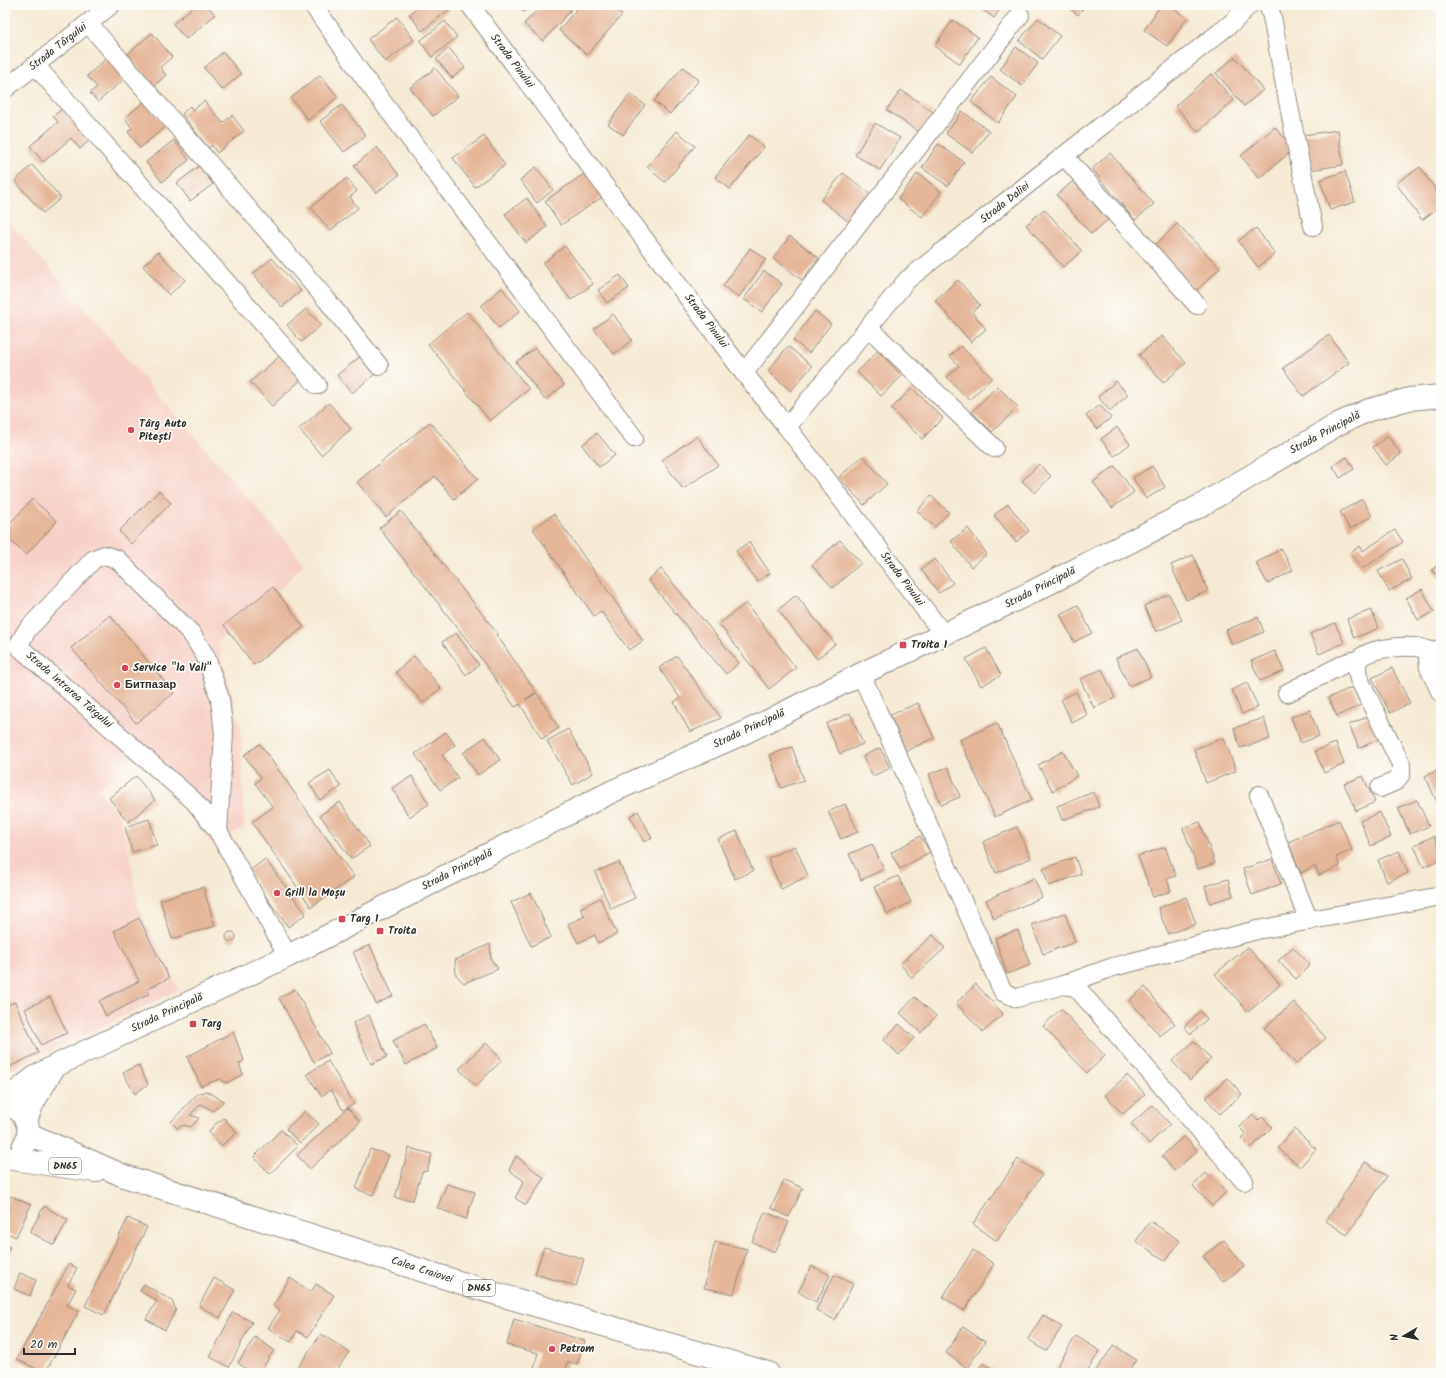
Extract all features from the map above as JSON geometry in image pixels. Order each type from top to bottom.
[{"type":"main road","name":"Strada Principală","points":[[5,1101],[35,1077],[55,1066],[288,956],[613,792],[744,733],[861,674],[1028,594],[1200,506],[1340,423],[1369,410],[1409,399],[1441,396]]},
{"type":"main road","points":[[28,1127],[33,1103],[55,1066]]},
{"type":"main road","name":"DN65","points":[[5,1104],[21,1111],[28,1127],[26,1142],[22,1150],[15,1155],[6,1158]]},
{"type":"main road","name":"Calea Craiovei","points":[[28,1127],[124,1176]]},
{"type":"main road","name":"Calea Craiovei","points":[[6,1158],[124,1176],[490,1292],[768,1373]]},
{"type":"street","name":"Strada Târgului","points":[[5,89],[111,5]]},
{"type":"street","points":[[313,5],[364,76],[634,438]]},
{"type":"street","name":"Strada Pinului","points":[[470,5],[744,373],[787,427],[944,635]]},
{"type":"street","name":"Strada Daliei","points":[[787,427],[907,280],[1234,21],[1249,5]]},
{"type":"street","points":[[1268,5],[1272,17],[1313,226]]},
{"type":"street","points":[[744,373],[1020,16]]},
{"type":"street","points":[[88,24],[326,299],[379,366]]},
{"type":"street","points":[[35,65],[317,385]]},
{"type":"street","points":[[1064,156],[1197,306]]},
{"type":"street","points":[[868,327],[994,448]]},
{"type":"street","name":"Strada Intrarea Târgului","points":[[218,831],[224,734],[220,699],[206,657],[191,633],[117,559],[104,555],[94,559],[27,630],[18,646],[194,801],[218,831],[288,956]]},
{"type":"street","points":[[1380,788],[1396,781],[1401,774],[1401,764],[1359,679],[1356,668],[1358,661],[1365,654],[1397,646],[1437,650]]},
{"type":"street","points":[[1437,650],[1428,659],[1429,668],[1441,693]]},
{"type":"street","points":[[1287,693],[1352,661],[1358,661]]},
{"type":"street","points":[[861,674],[1003,992],[1017,998],[1063,985],[1113,967],[1257,930],[1441,896]]},
{"type":"street","points":[[1259,795],[1309,921]]},
{"type":"street","points":[[1063,985],[1076,988],[1244,1181]]},
{"type":"shaded area","name":"Битпазар","points":[[5,217],[304,563],[281,588],[218,641],[241,730],[244,827],[212,845],[179,796],[133,758],[98,789],[120,817],[129,849],[139,910],[179,990],[5,1072]]},
{"type":"building","points":[[195,5],[207,5],[215,15],[186,39],[173,24]]},
{"type":"building","points":[[340,5],[349,5],[344,9]]},
{"type":"building","points":[[420,5],[449,5],[451,8],[422,31],[409,14]]},
{"type":"building","points":[[515,5],[529,5],[524,12]]},
{"type":"building","points":[[542,5],[565,5],[571,10],[543,41],[524,24]]},
{"type":"building","points":[[580,5],[610,5],[622,15],[587,55],[559,30]]},
{"type":"building","points":[[976,5],[1003,5],[994,18]]},
{"type":"building","points":[[1065,5],[1085,5],[1078,15]]},
{"type":"building","points":[[1161,5],[1168,5],[1187,18],[1167,46],[1144,30]]},
{"type":"building","points":[[397,17],[414,40],[385,62],[368,39]]},
{"type":"building","points":[[1038,18],[1060,36],[1042,59],[1019,41]]},
{"type":"building","points":[[953,20],[978,37],[960,64],[935,46]]},
{"type":"building","points":[[445,21],[457,37],[432,57],[420,41]]},
{"type":"building","points":[[152,33],[172,57],[160,67],[166,75],[154,86],[128,54]]},
{"type":"building","points":[[1016,47],[1038,63],[1022,86],[1000,69]]},
{"type":"building","points":[[449,48],[465,68],[452,78],[436,59]]},
{"type":"building","points":[[223,52],[241,74],[222,90],[204,68]]},
{"type":"building","points":[[1235,57],[1263,90],[1244,106],[1216,73]]},
{"type":"building","points":[[107,58],[125,78],[98,102],[90,93],[97,87],[87,76]]},
{"type":"building","points":[[683,67],[699,80],[670,114],[654,101]]},
{"type":"building","points":[[435,68],[458,96],[433,116],[410,88]]},
{"type":"building","points":[[1211,74],[1234,100],[1198,132],[1175,106]]},
{"type":"building","points":[[320,75],[338,97],[308,120],[291,98]]},
{"type":"building","points":[[991,77],[1017,97],[998,123],[971,102]]},
{"type":"building","points":[[901,90],[933,112],[919,132],[887,110]]},
{"type":"building","points":[[630,94],[645,105],[623,135],[608,124]]},
{"type":"building","points":[[145,101],[165,127],[140,148],[128,132],[132,128],[125,118]]},
{"type":"building","points":[[204,101],[223,123],[232,115],[244,131],[217,153],[212,145],[208,148],[182,114],[190,106],[193,110]]},
{"type":"building","points":[[342,105],[366,136],[344,152],[320,121]]},
{"type":"building","points":[[62,109],[89,141],[80,149],[71,138],[43,162],[30,146],[58,122],[53,116]]},
{"type":"building","points":[[962,111],[989,131],[973,153],[946,134]]},
{"type":"building","points":[[875,123],[900,138],[880,170],[855,155]]},
{"type":"building","points":[[1275,127],[1294,149],[1259,178],[1241,156]]},
{"type":"building","points":[[1338,130],[1343,165],[1309,170],[1304,135]]},
{"type":"building","points":[[677,131],[695,146],[665,182],[647,167]]},
{"type":"building","points":[[749,135],[764,147],[730,189],[715,177]]},
{"type":"building","points":[[484,136],[505,165],[475,187],[453,158]]},
{"type":"building","points":[[174,140],[189,160],[162,182],[146,162]]},
{"type":"building","points":[[938,144],[964,162],[948,186],[922,168]]},
{"type":"building","points":[[377,147],[399,175],[376,193],[354,166]]},
{"type":"building","points":[[1110,153],[1154,204],[1135,220],[1092,169]]},
{"type":"building","points":[[32,165],[61,198],[43,213],[15,181]]},
{"type":"building","points":[[199,166],[213,184],[190,201],[177,183]]},
{"type":"building","points":[[536,167],[553,190],[537,203],[520,180]]},
{"type":"building","points":[[1420,167],[1441,198],[1441,206],[1422,220],[1396,183]]},
{"type":"building","points":[[588,171],[605,195],[561,225],[545,201]]},
{"type":"building","points":[[1345,171],[1355,202],[1330,210],[1320,180]]},
{"type":"building","points":[[843,173],[870,194],[849,222],[821,200]]},
{"type":"building","points":[[918,173],[941,192],[922,217],[898,199]]},
{"type":"building","points":[[347,178],[357,191],[350,197],[358,208],[330,231],[311,207]]},
{"type":"building","points":[[1073,181],[1108,220],[1091,234],[1057,195]]},
{"type":"building","points":[[527,198],[547,227],[526,243],[505,214]]},
{"type":"building","points":[[1044,209],[1082,251],[1063,267],[1026,225]]},
{"type":"building","points":[[1177,224],[1220,268],[1196,291],[1153,247]]},
{"type":"building","points":[[1256,228],[1275,254],[1258,267],[1238,241]]},
{"type":"building","points":[[790,236],[819,258],[802,280],[773,258]]},
{"type":"building","points":[[565,246],[593,284],[571,300],[543,263]]},
{"type":"building","points":[[750,248],[766,259],[739,297],[723,286]]},
{"type":"building","points":[[158,252],[185,280],[169,295],[143,266]]},
{"type":"building","points":[[272,258],[301,291],[282,307],[253,274]]},
{"type":"building","points":[[764,271],[782,284],[762,312],[744,299]]},
{"type":"building","points":[[620,275],[629,288],[607,303],[598,290]]},
{"type":"building","points":[[958,280],[980,305],[972,312],[986,329],[971,342],[935,300]]},
{"type":"building","points":[[502,288],[520,311],[499,328],[481,306]]},
{"type":"building","points":[[306,309],[321,325],[301,342],[287,325]]},
{"type":"building","points":[[815,311],[831,324],[809,353],[793,340]]},
{"type":"building","points":[[467,312],[529,389],[490,421],[428,344]]},
{"type":"building","points":[[613,314],[632,340],[614,354],[594,329]]},
{"type":"building","points":[[1329,335],[1349,363],[1303,396],[1283,368]]},
{"type":"building","points":[[1162,336],[1186,363],[1163,383],[1139,355]]},
{"type":"building","points":[[788,346],[812,366],[791,391],[768,371]]},
{"type":"building","points":[[961,346],[992,378],[969,400],[947,377],[959,366],[950,356]]},
{"type":"building","points":[[535,348],[564,385],[545,400],[516,362]]},
{"type":"building","points":[[878,351],[902,376],[881,396],[857,372]]},
{"type":"building","points":[[282,354],[303,378],[272,406],[250,382]]},
{"type":"building","points":[[361,356],[375,374],[352,393],[337,375]]},
{"type":"building","points":[[1116,381],[1128,395],[1110,411],[1098,397]]},
{"type":"building","points":[[997,386],[1018,407],[992,432],[972,412]]},
{"type":"building","points":[[912,388],[943,418],[922,439],[891,409]]},
{"type":"building","points":[[329,403],[351,429],[321,455],[299,429]]},
{"type":"building","points":[[1100,405],[1111,418],[1097,429],[1086,416]]},
{"type":"building","points":[[430,422],[478,479],[454,499],[435,476],[386,517],[357,482]]},
{"type":"building","points":[[1117,427],[1130,444],[1114,456],[1101,439]]},
{"type":"building","points":[[597,433],[615,455],[599,467],[582,445]]},
{"type":"building","points":[[697,436],[718,465],[683,489],[662,460]]},
{"type":"building","points":[[1388,436],[1401,454],[1386,465],[1373,447]]},
{"type":"building","points":[[863,456],[887,484],[864,505],[839,477]]},
{"type":"building","points":[[1347,457],[1354,469],[1340,478],[1333,466]]},
{"type":"building","points":[[1039,464],[1051,476],[1035,493],[1022,481]]},
{"type":"building","points":[[1115,466],[1134,492],[1112,508],[1093,482]]},
{"type":"building","points":[[1152,466],[1165,487],[1146,499],[1133,478]]},
{"type":"building","points":[[159,491],[171,503],[131,544],[119,531]]},
{"type":"building","points":[[931,496],[949,512],[935,527],[917,511]]},
{"type":"building","points":[[32,499],[57,521],[26,555],[5,536],[5,529]]},
{"type":"building","points":[[1362,499],[1372,516],[1350,529],[1340,512]]},
{"type":"building","points":[[1008,504],[1029,531],[1016,542],[994,515]]},
{"type":"building","points":[[401,511],[497,633],[496,634],[536,692],[525,700],[537,693],[559,728],[542,739],[520,704],[515,707],[475,650],[379,528]]},
{"type":"building","points":[[554,514],[643,641],[629,650],[601,611],[594,616],[533,529]]},
{"type":"building","points":[[968,528],[987,554],[971,567],[951,541]]},
{"type":"building","points":[[1395,530],[1403,542],[1362,569],[1351,552],[1360,546],[1363,551]]},
{"type":"building","points":[[840,540],[861,563],[833,588],[812,565]]},
{"type":"building","points":[[749,542],[770,573],[757,582],[736,551]]},
{"type":"building","points":[[1281,549],[1293,570],[1268,584],[1256,563]]},
{"type":"building","points":[[1193,555],[1208,591],[1186,600],[1171,565]]},
{"type":"building","points":[[935,559],[953,583],[939,593],[921,569]]},
{"type":"building","points":[[1402,559],[1412,579],[1389,591],[1378,571]]},
{"type":"building","points":[[1441,562],[1441,580],[1432,570]]},
{"type":"building","points":[[661,569],[739,663],[726,674],[648,580]]},
{"type":"building","points":[[273,587],[304,627],[254,665],[224,625]]},
{"type":"building","points":[[1422,589],[1434,612],[1418,620],[1406,598]]},
{"type":"building","points":[[1169,594],[1182,620],[1156,632],[1144,606]]},
{"type":"building","points":[[796,595],[835,644],[817,659],[778,610]]},
{"type":"building","points":[[746,603],[796,668],[769,689],[719,624]]},
{"type":"building","points":[[1078,605],[1092,633],[1074,642],[1060,614]]},
{"type":"building","points":[[1371,610],[1379,628],[1354,638],[1347,619]]},
{"type":"building","points":[[110,615],[174,693],[136,723],[71,648]]},
{"type":"building","points":[[1258,617],[1264,632],[1232,645],[1226,630]]},
{"type":"building","points":[[1335,623],[1344,643],[1319,654],[1310,634]]},
{"type":"building","points":[[456,633],[479,665],[466,675],[442,642]]},
{"type":"building","points":[[986,648],[1001,675],[981,686],[966,659]]},
{"type":"building","points":[[1138,648],[1151,677],[1129,686],[1116,658]]},
{"type":"building","points":[[1275,651],[1284,671],[1260,681],[1251,661]]},
{"type":"building","points":[[414,656],[441,688],[423,703],[396,672]]},
{"type":"building","points":[[677,656],[721,718],[690,732],[674,702],[680,698],[659,668]]},
{"type":"building","points":[[1392,668],[1410,703],[1390,713],[1372,678]]},
{"type":"building","points":[[1102,669],[1115,698],[1094,708],[1080,679]]},
{"type":"building","points":[[1247,683],[1258,707],[1242,714],[1232,690]]},
{"type":"building","points":[[1353,687],[1361,705],[1337,716],[1328,698]]},
{"type":"building","points":[[1076,692],[1087,715],[1072,723],[1061,699]]},
{"type":"building","points":[[918,703],[934,738],[906,751],[890,715]]},
{"type":"building","points":[[1310,710],[1319,736],[1301,743],[1291,717]]},
{"type":"building","points":[[850,713],[863,744],[840,754],[826,724]]},
{"type":"building","points":[[1368,716],[1379,739],[1359,748],[1349,725]]},
{"type":"building","points":[[1264,718],[1270,739],[1240,748],[1234,728]]},
{"type":"building","points":[[997,723],[1032,800],[995,817],[960,740]]},
{"type":"building","points":[[568,729],[593,773],[573,785],[547,741]]},
{"type":"building","points":[[446,732],[455,745],[442,755],[458,778],[440,790],[415,754]]},
{"type":"building","points":[[485,737],[500,760],[478,775],[463,753]]},
{"type":"building","points":[[1224,738],[1236,771],[1206,783],[1194,749]]},
{"type":"building","points":[[1336,743],[1344,764],[1324,773],[1315,751]]},
{"type":"building","points":[[260,744],[354,877],[311,907],[252,822],[273,807],[255,783],[261,778],[244,755]]},
{"type":"building","points":[[792,747],[804,780],[781,788],[770,755]]},
{"type":"building","points":[[880,748],[890,768],[873,776],[863,756]]},
{"type":"building","points":[[1063,751],[1077,776],[1053,791],[1038,765]]},
{"type":"building","points":[[948,767],[960,797],[941,805],[929,774]]},
{"type":"building","points":[[1441,769],[1441,802],[1438,804],[1425,776]]},
{"type":"building","points":[[330,770],[341,787],[320,800],[309,783]]},
{"type":"building","points":[[136,776],[155,800],[128,822],[109,798]]},
{"type":"building","points":[[412,776],[429,804],[409,817],[392,788]]},
{"type":"building","points":[[1363,776],[1375,802],[1356,811],[1344,784]]},
{"type":"building","points":[[1094,792],[1099,807],[1062,820],[1057,806]]},
{"type":"building","points":[[1417,800],[1429,826],[1410,834],[1398,808]]},
{"type":"building","points":[[340,802],[370,846],[351,859],[320,815]]},
{"type":"building","points":[[845,804],[858,832],[841,839],[828,812]]},
{"type":"building","points":[[638,811],[652,838],[644,842],[630,816]]},
{"type":"building","points":[[1380,812],[1391,837],[1371,846],[1360,821]]},
{"type":"building","points":[[149,819],[157,845],[132,852],[125,827]]},
{"type":"building","points":[[1339,820],[1352,850],[1336,857],[1340,866],[1319,875],[1315,866],[1301,873],[1288,842]]},
{"type":"building","points":[[1200,822],[1215,863],[1198,869],[1183,828]]},
{"type":"building","points":[[1017,827],[1031,858],[996,873],[983,842]]},
{"type":"building","points":[[737,831],[753,871],[735,879],[718,839]]},
{"type":"building","points":[[920,836],[930,852],[900,869],[891,853]]},
{"type":"building","points":[[1434,836],[1441,851],[1441,859],[1423,867],[1414,845]]},
{"type":"building","points":[[872,844],[884,869],[861,880],[849,854]]},
{"type":"building","points":[[795,846],[808,876],[781,889],[768,858]]},
{"type":"building","points":[[1165,847],[1176,876],[1167,879],[1171,891],[1153,897],[1138,856]]},
{"type":"building","points":[[1399,851],[1408,873],[1387,882],[1378,860]]},
{"type":"building","points":[[1075,857],[1081,874],[1049,886],[1043,869]]},
{"type":"building","name":"Grill la Moșu","points":[[265,859],[306,914],[288,927],[248,872]]},
{"type":"building","points":[[1272,859],[1281,884],[1252,895],[1243,869]]},
{"type":"building","points":[[619,862],[635,898],[611,909],[595,872]]},
{"type":"building","points":[[898,876],[911,902],[887,914],[874,887]]},
{"type":"building","points":[[1034,878],[1042,897],[994,919],[986,900]]},
{"type":"building","points":[[1228,879],[1233,896],[1210,903],[1205,886]]},
{"type":"building","points":[[203,887],[215,926],[172,939],[160,900]]},
{"type":"building","points":[[531,893],[551,937],[531,946],[511,902]]},
{"type":"building","points":[[1186,897],[1196,924],[1168,934],[1158,908]]},
{"type":"building","points":[[600,898],[617,934],[598,943],[595,935],[578,943],[568,924],[585,916],[580,908]]},
{"type":"building","points":[[1065,913],[1075,942],[1043,954],[1032,925]]},
{"type":"building","points":[[139,918],[169,978],[147,989],[149,994],[106,1016],[99,1001],[139,981],[114,931]]},
{"type":"building","points":[[1018,930],[1030,965],[1007,974],[995,938]]},
{"type":"building","points":[[229,932],[233,932],[235,933],[235,941],[229,942],[226,939],[226,935]]},
{"type":"building","points":[[933,935],[945,948],[912,978],[900,964]]},
{"type":"building","points":[[490,944],[491,959],[498,969],[464,983],[456,975],[455,960]]},
{"type":"building","points":[[370,945],[393,996],[376,1004],[353,952]]},
{"type":"building","points":[[1248,947],[1280,985],[1248,1012],[1215,974]]},
{"type":"building","points":[[1293,947],[1310,965],[1296,979],[1278,961]]},
{"type":"building","points":[[976,984],[1003,1014],[983,1032],[956,1003]]},
{"type":"building","points":[[1145,987],[1175,1024],[1160,1036],[1129,1000]]},
{"type":"building","points":[[295,989],[330,1053],[314,1062],[279,998]]},
{"type":"building","points":[[50,997],[67,1033],[41,1045],[25,1009]]},
{"type":"building","points":[[915,997],[936,1016],[921,1033],[900,1013]]},
{"type":"building","points":[[15,1002],[38,1053],[5,1069],[5,1006]]},
{"type":"building","points":[[1294,1002],[1326,1038],[1296,1064],[1264,1028]]},
{"type":"building","points":[[1061,1009],[1105,1056],[1087,1073],[1043,1026]]},
{"type":"building","points":[[1200,1011],[1207,1019],[1191,1034],[1184,1027]]},
{"type":"building","points":[[369,1015],[387,1057],[371,1064],[353,1023]]},
{"type":"building","points":[[424,1024],[437,1048],[406,1065],[393,1041]]},
{"type":"building","points":[[899,1024],[914,1038],[899,1055],[884,1040]]},
{"type":"building","points":[[233,1032],[244,1060],[239,1064],[243,1074],[226,1083],[220,1079],[201,1086],[187,1057]]},
{"type":"building","points":[[1194,1041],[1211,1059],[1190,1080],[1172,1061]]},
{"type":"building","points":[[486,1043],[502,1060],[476,1086],[459,1069]]},
{"type":"building","points":[[328,1061],[354,1104],[343,1110],[331,1090],[321,1096],[307,1074]]},
{"type":"building","points":[[138,1065],[148,1084],[135,1094],[123,1073]]},
{"type":"building","points":[[1127,1075],[1145,1094],[1123,1114],[1105,1095]]},
{"type":"building","points":[[1228,1078],[1242,1094],[1220,1114],[1206,1098]]},
{"type":"building","points":[[206,1091],[224,1101],[213,1111],[201,1104],[190,1115],[199,1118],[191,1127],[184,1125],[177,1128],[171,1122],[197,1094]]},
{"type":"building","points":[[1152,1105],[1170,1124],[1149,1144],[1131,1124]]},
{"type":"building","points":[[348,1108],[360,1122],[310,1169],[297,1155]]},
{"type":"building","points":[[305,1111],[319,1124],[300,1143],[286,1129]]},
{"type":"building","points":[[1252,1115],[1258,1121],[1262,1117],[1272,1127],[1251,1148],[1241,1138],[1246,1134],[1239,1127]]},
{"type":"building","points":[[224,1118],[237,1133],[221,1146],[209,1132],[214,1125]]},
{"type":"building","points":[[1294,1129],[1316,1149],[1300,1167],[1278,1148]]},
{"type":"building","points":[[281,1130],[298,1146],[270,1174],[254,1157]]},
{"type":"building","points":[[1184,1136],[1197,1151],[1174,1171],[1162,1156]]},
{"type":"building","points":[[409,1148],[432,1154],[427,1171],[422,1172],[413,1200],[395,1198]]},
{"type":"building","points":[[370,1149],[389,1155],[373,1195],[356,1189]]},
{"type":"building","points":[[516,1156],[544,1178],[526,1205],[515,1198],[524,1181],[509,1170]]},
{"type":"building","points":[[1018,1159],[1042,1175],[997,1241],[973,1224]]},
{"type":"building","points":[[1365,1162],[1387,1176],[1347,1235],[1326,1221]]},
{"type":"building","points":[[1206,1173],[1226,1192],[1212,1206],[1193,1186]]},
{"type":"building","points":[[784,1180],[803,1188],[789,1217],[771,1208]]},
{"type":"building","points":[[447,1184],[475,1192],[466,1219],[437,1208]]},
{"type":"building","points":[[11,1196],[31,1205],[16,1237],[5,1232],[5,1208]]},
{"type":"building","points":[[44,1206],[68,1220],[54,1245],[30,1232]]},
{"type":"building","points":[[765,1212],[789,1222],[775,1252],[752,1242]]},
{"type":"building","points":[[128,1218],[147,1227],[104,1315],[85,1306]]},
{"type":"building","points":[[1150,1221],[1180,1241],[1166,1261],[1136,1241]]},
{"type":"building","points":[[1224,1240],[1244,1266],[1223,1282],[1203,1256]]},
{"type":"building","points":[[715,1242],[747,1249],[734,1294],[704,1288]]},
{"type":"building","points":[[5,1245],[10,1247],[5,1257]]},
{"type":"building","points":[[544,1247],[584,1259],[576,1286],[535,1274]]},
{"type":"building","points":[[973,1250],[994,1264],[964,1311],[943,1297]]},
{"type":"building","points":[[69,1264],[77,1268],[68,1285],[76,1289],[67,1305],[79,1311],[44,1373],[17,1359]]},
{"type":"building","points":[[812,1266],[830,1275],[816,1302],[798,1292]]},
{"type":"building","points":[[20,1273],[36,1280],[30,1296],[14,1289]]},
{"type":"building","points":[[834,1275],[853,1284],[835,1320],[816,1310]]},
{"type":"building","points":[[214,1278],[235,1290],[220,1318],[199,1306]]},
{"type":"building","points":[[290,1278],[311,1292],[316,1284],[334,1295],[308,1337],[297,1331],[291,1342],[268,1328],[280,1310],[273,1306]]},
{"type":"building","points":[[144,1284],[172,1301],[176,1310],[165,1330],[146,1319],[157,1301],[140,1291]]},
{"type":"building","points":[[233,1312],[252,1322],[229,1367],[210,1357]]},
{"type":"building","points":[[1043,1315],[1062,1327],[1046,1351],[1028,1339]]},
{"type":"building","name":"Petrom","points":[[514,1319],[585,1341],[577,1364],[567,1362],[566,1373],[533,1373],[538,1353],[507,1345]]},
{"type":"building","points":[[963,1327],[985,1342],[967,1368],[946,1353]]},
{"type":"building","points":[[321,1334],[349,1352],[335,1373],[294,1373]]},
{"type":"building","points":[[1076,1336],[1100,1351],[1086,1373],[1053,1373]]},
{"type":"building","points":[[255,1337],[274,1350],[259,1373],[252,1373],[238,1363]]},
{"type":"building","points":[[1114,1345],[1136,1360],[1128,1373],[1094,1373]]},
{"type":"building","points":[[983,1363],[998,1373],[976,1373]]},
{"type":"place","name":"Târg Auto Pitești","points":[[131,430]]},
{"type":"place","name":"Troita 1","points":[[903,645]]},
{"type":"place","name":"Service \"la Vali\"","points":[[125,668]]},
{"type":"place","name":"Битпазар","points":[[117,685]]},
{"type":"place","name":"Grill la Moșu","points":[[277,893]]},
{"type":"place","name":"Targ 1","points":[[342,919]]},
{"type":"place","name":"Troita","points":[[380,931]]},
{"type":"place","name":"Targ","points":[[193,1024]]},
{"type":"place","name":"Petrom","points":[[552,1349]]}]
